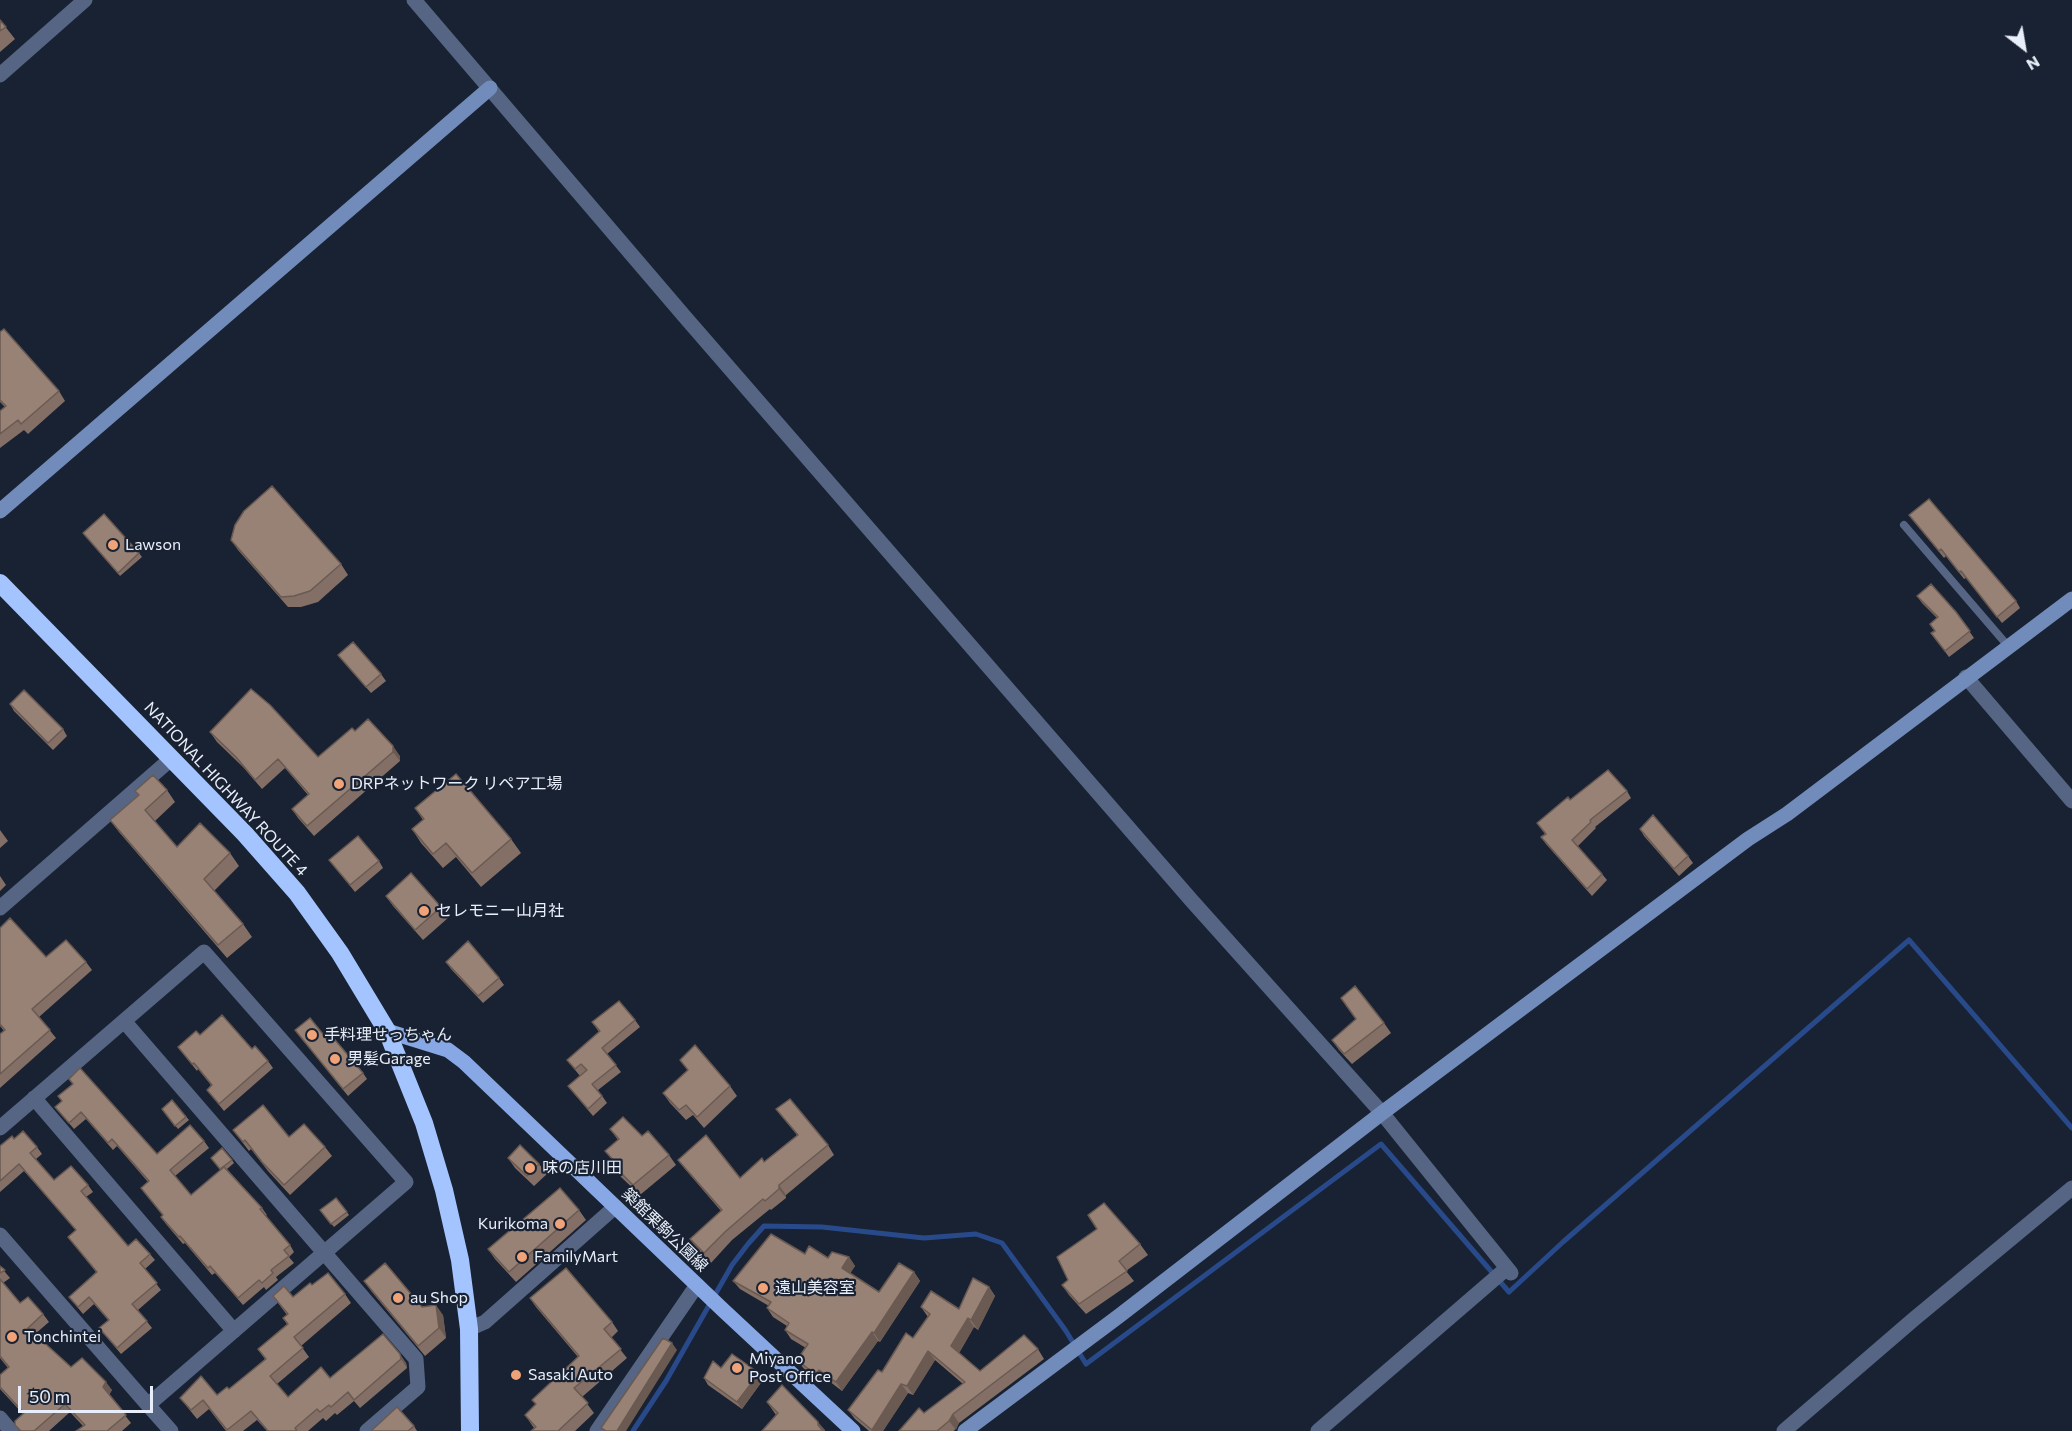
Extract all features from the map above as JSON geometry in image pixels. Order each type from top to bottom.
[{"type":"highway","name":"NATIONAL HIGHWAY ROUTE 4","points":[[0,583],[245,834],[297,894],[340,953],[387,1031],[414,1095],[444,1190],[460,1260],[471,1362],[470,1431]]},
{"type":"main road","name":"築館栗駒公園線","points":[[387,1031],[448,1050],[464,1062],[853,1431]]},
{"type":"street","points":[[0,75],[85,0]]},
{"type":"street","points":[[414,0],[1192,901],[1382,1113],[1508,1270],[1486,1286],[1318,1431]]},
{"type":"street","points":[[0,511],[490,88]]},
{"type":"street","points":[[965,1431],[1382,1113],[1748,839],[1787,814],[2072,598]]},
{"type":"street","points":[[1966,677],[2072,801]]},
{"type":"street","points":[[0,908],[172,758]]},
{"type":"street","points":[[0,1128],[204,952],[406,1182],[148,1405]]},
{"type":"street","points":[[124,1021],[416,1359],[418,1387],[367,1431]]},
{"type":"street","points":[[34,1098],[234,1331]]},
{"type":"street","points":[[1784,1431],[2072,1188]]},
{"type":"street","points":[[469,1329],[485,1322],[615,1207]]},
{"type":"street","points":[[0,1236],[171,1431]]},
{"type":"street","points":[[597,1431],[700,1288]]},
{"type":"street","points":[[0,1418],[11,1431]]},
{"type":"lane","points":[[1904,525],[2008,646]]},
{"type":"building","points":[[0,20],[6,27],[0,31]]},
{"type":"building","points":[[4,329],[59,391],[21,424],[18,420],[0,434],[0,411],[6,406],[0,400],[0,332]]},
{"type":"building","points":[[272,486],[341,564],[310,591],[294,596],[281,597],[231,540],[235,525],[244,511]]},
{"type":"building","points":[[1929,499],[2016,601],[1997,617],[1961,571],[1959,572],[1941,549],[1939,551],[1909,515]]},
{"type":"building","points":[[104,514],[139,553],[118,573],[83,533]]},
{"type":"building","points":[[1931,584],[1970,631],[1945,651],[1931,633],[1935,631],[1930,624],[1938,617],[1917,596]]},
{"type":"building","points":[[353,642],[381,674],[366,687],[338,655]]},
{"type":"building","points":[[251,689],[270,705],[318,757],[352,728],[355,731],[368,719],[393,746],[393,752],[307,826],[292,809],[309,794],[278,759],[255,780],[236,757],[210,732]]},
{"type":"building","points":[[24,690],[63,729],[48,743],[10,704]]},
{"type":"building","points":[[1608,770],[1627,791],[1590,820],[1591,822],[1572,840],[1602,874],[1587,889],[1541,837],[1546,834],[1537,823],[1568,797],[1570,800]]},
{"type":"building","points":[[456,774],[511,839],[472,873],[446,843],[433,854],[412,829],[424,819],[415,808]]},
{"type":"building","points":[[153,775],[167,790],[145,810],[177,847],[200,823],[230,853],[204,879],[243,924],[218,945],[110,820],[139,795],[135,791]]},
{"type":"building","points":[[1653,815],[1688,856],[1674,869],[1640,829]]},
{"type":"building","points":[[358,836],[379,861],[350,885],[329,860]]},
{"type":"building","points":[[411,873],[441,907],[415,930],[386,896]]},
{"type":"building","points":[[10,918],[46,957],[66,940],[86,962],[32,1009],[50,1030],[0,1074],[0,1034],[5,1030],[0,1024],[0,928]]},
{"type":"building","points":[[468,941],[499,978],[478,996],[446,962]]},
{"type":"building","points":[[1355,986],[1384,1023],[1344,1054],[1332,1040],[1356,1019],[1341,998]]},
{"type":"building","points":[[619,1001],[635,1020],[602,1048],[616,1065],[592,1084],[602,1096],[588,1109],[568,1086],[587,1070],[581,1064],[575,1069],[567,1060],[600,1031],[592,1022]]},
{"type":"building","points":[[222,1015],[252,1049],[255,1046],[268,1061],[219,1104],[207,1090],[212,1085],[178,1047],[196,1031],[200,1035]]},
{"type":"building","points":[[310,1018],[326,1038],[330,1034],[363,1073],[343,1089],[295,1030]]},
{"type":"building","points":[[695,1045],[730,1086],[697,1117],[686,1105],[679,1110],[663,1093],[688,1070],[680,1060]]},
{"type":"building","points":[[80,1068],[157,1154],[190,1125],[204,1141],[170,1170],[191,1195],[224,1167],[262,1208],[260,1209],[290,1245],[284,1250],[289,1256],[271,1270],[273,1273],[262,1283],[259,1280],[238,1298],[161,1217],[163,1215],[141,1188],[149,1181],[112,1139],[108,1143],[81,1112],[69,1123],[55,1107],[62,1101],[58,1096],[73,1084],[69,1079]]},
{"type":"building","points":[[790,1099],[828,1145],[779,1185],[779,1189],[765,1201],[763,1199],[726,1231],[704,1253],[690,1239],[722,1210],[678,1160],[706,1135],[740,1178],[762,1158],[764,1162],[798,1135],[776,1109]]},
{"type":"building","points":[[172,1100],[186,1117],[175,1126],[162,1109]]},
{"type":"building","points":[[263,1105],[289,1137],[304,1124],[325,1147],[284,1185],[245,1140],[243,1142],[233,1130]]},
{"type":"building","points":[[623,1117],[642,1136],[648,1131],[669,1155],[633,1185],[614,1166],[617,1164],[605,1151],[619,1139],[610,1129]]},
{"type":"building","points":[[23,1131],[37,1147],[30,1153],[54,1180],[71,1166],[88,1185],[81,1191],[128,1246],[136,1239],[150,1254],[140,1263],[157,1283],[132,1304],[147,1321],[117,1348],[99,1328],[109,1320],[89,1297],[78,1307],[69,1297],[97,1272],[68,1237],[76,1230],[19,1164],[0,1181],[0,1146],[12,1136],[14,1139]]},
{"type":"building","points":[[520,1145],[539,1164],[527,1176],[508,1158]]},
{"type":"building","points":[[222,1148],[232,1160],[220,1169],[211,1158]]},
{"type":"building","points":[[560,1188],[579,1210],[509,1272],[488,1249]]},
{"type":"building","points":[[336,1198],[347,1212],[331,1224],[320,1210]]},
{"type":"building","points":[[1104,1203],[1140,1244],[1119,1261],[1127,1271],[1079,1304],[1062,1285],[1068,1280],[1057,1257],[1097,1229],[1088,1215]]},
{"type":"building","points":[[771,1234],[805,1254],[809,1246],[828,1258],[832,1252],[849,1257],[842,1268],[879,1292],[899,1263],[914,1272],[874,1333],[872,1332],[836,1382],[819,1370],[815,1374],[797,1360],[808,1344],[785,1330],[789,1323],[767,1308],[771,1302],[733,1281]]},
{"type":"building","points":[[385,1263],[422,1307],[436,1305],[439,1328],[418,1346],[364,1281]]},
{"type":"building","points":[[566,1268],[612,1322],[604,1329],[621,1349],[574,1388],[588,1403],[558,1431],[531,1431],[536,1427],[525,1415],[536,1404],[532,1400],[579,1356],[530,1298]]},
{"type":"building","points":[[328,1273],[345,1294],[294,1337],[303,1348],[270,1376],[288,1397],[321,1367],[330,1378],[383,1334],[400,1354],[401,1359],[354,1400],[348,1392],[331,1407],[329,1405],[320,1412],[317,1409],[295,1428],[297,1431],[268,1431],[251,1411],[227,1430],[203,1400],[191,1410],[180,1398],[201,1376],[217,1395],[227,1387],[229,1389],[266,1359],[258,1349],[288,1324],[283,1318],[288,1314],[273,1296],[284,1286],[293,1297],[310,1283],[312,1285]]},
{"type":"building","points":[[973,1278],[989,1287],[971,1320],[968,1318],[951,1346],[980,1371],[1024,1335],[1038,1349],[953,1414],[949,1421],[937,1431],[899,1431],[919,1408],[924,1413],[965,1382],[928,1351],[907,1386],[901,1384],[872,1430],[848,1410],[878,1370],[882,1372],[906,1333],[913,1338],[930,1314],[921,1307],[931,1291],[959,1309]]},
{"type":"building","points":[[0,1279],[20,1303],[28,1297],[43,1314],[28,1328],[71,1367],[82,1358],[106,1382],[103,1387],[126,1415],[107,1431],[76,1431],[85,1425],[65,1404],[34,1431],[21,1431],[15,1425],[15,1421],[24,1413],[0,1387],[0,1375],[9,1367],[0,1356]]},
{"type":"building","points":[[663,1338],[672,1343],[617,1431],[606,1431],[601,1428]]},
{"type":"building","points":[[732,1354],[759,1373],[737,1402],[704,1378],[713,1361],[721,1368]]},
{"type":"building","points":[[782,1385],[818,1422],[823,1431],[762,1431],[778,1413],[767,1402]]},
{"type":"building","points":[[397,1407],[414,1426],[408,1431],[371,1431]]},
{"type":"waterway","points":[[633,1431],[666,1381],[732,1265],[764,1226],[822,1227],[924,1238],[976,1234],[1002,1243],[1066,1331],[1086,1364],[1381,1144],[1509,1292],[1563,1242],[1909,940],[2072,1128]]},
{"type":"place","name":"Lawson","points":[[113,545]]},
{"type":"place","name":"DRPネットワーク リペア工場","points":[[339,784]]},
{"type":"place","name":"セレモニー山月社","points":[[424,911]]},
{"type":"place","name":"手料理せっちゃん","points":[[312,1035]]},
{"type":"place","name":"男髪Garage","points":[[335,1059]]},
{"type":"place","name":"味の店川田","points":[[530,1168]]},
{"type":"place","name":"Kurikoma","points":[[560,1224]]},
{"type":"place","name":"FamilyMart","points":[[522,1257]]},
{"type":"place","name":"遠山美容室","points":[[763,1288]]},
{"type":"place","name":"au Shop","points":[[398,1298]]},
{"type":"place","name":"Tonchintei","points":[[12,1337]]},
{"type":"place","name":"Miyano Post Office","points":[[737,1368]]},
{"type":"place","name":"Sasaki Auto","points":[[516,1375]]}]
